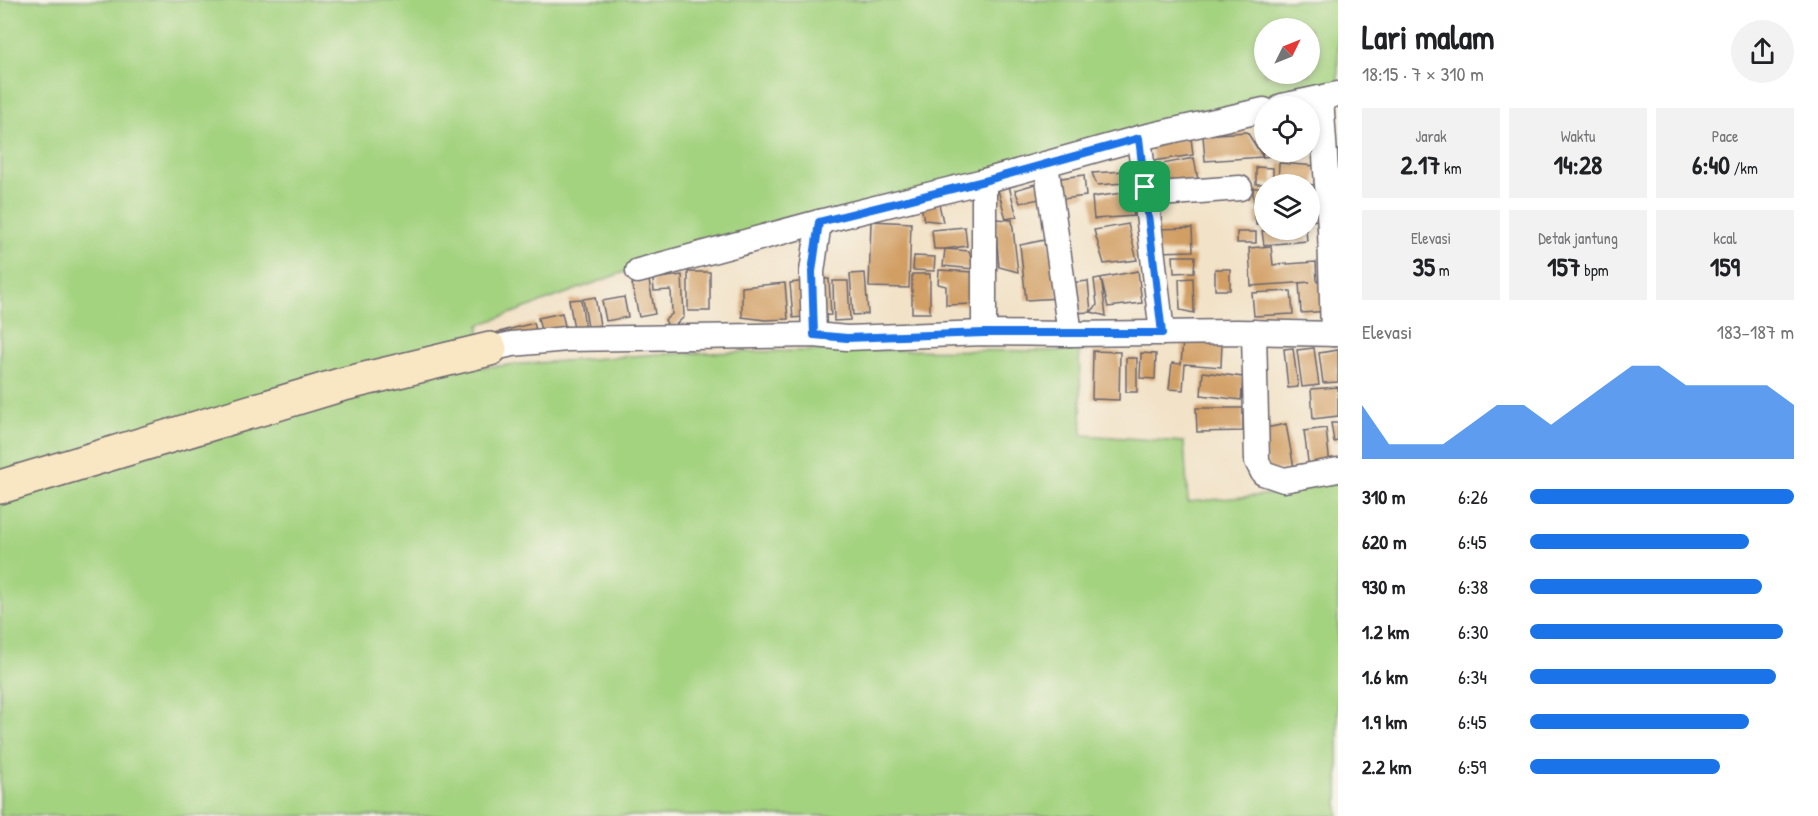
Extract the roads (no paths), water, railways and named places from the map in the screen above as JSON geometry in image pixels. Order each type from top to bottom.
[{"type":"street","points":[[0,487],[340,385],[512,344],[567,339],[814,335],[847,338],[984,333],[1335,334],[1329,96]]},
{"type":"street","points":[[639,271],[1139,138],[1254,112]]},
{"type":"street","points":[[1139,138],[1162,333]]},
{"type":"street","points":[[1046,164],[1070,334]]},
{"type":"street","points":[[984,181],[984,333]]},
{"type":"street","points":[[1146,195],[1240,188]]},
{"type":"street","points":[[814,335],[812,272],[819,222]]},
{"type":"street","points":[[1254,332],[1257,461],[1263,473],[1284,480],[1338,470]]}]
